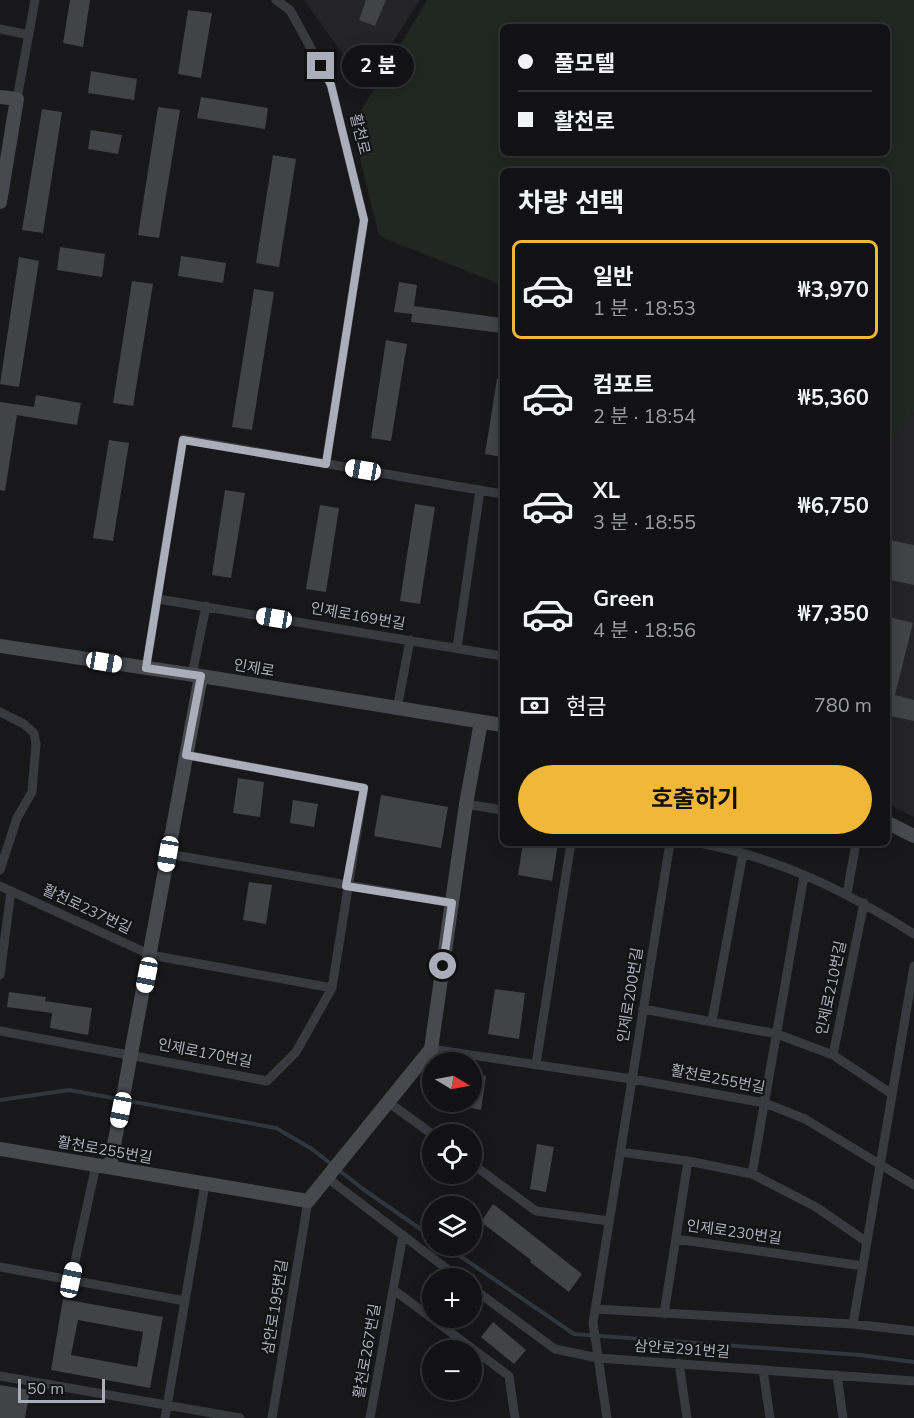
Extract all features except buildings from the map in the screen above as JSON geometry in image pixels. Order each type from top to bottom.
[{"type":"street","points":[[0,202],[35,0]]},
{"type":"street","name":"활천로","points":[[276,0],[290,10],[331,85],[364,220],[326,464]]},
{"type":"street","points":[[0,29],[29,35]]},
{"type":"street","points":[[0,96],[17,99]]},
{"type":"street","points":[[146,668],[183,440],[500,494]]},
{"type":"street","points":[[457,648],[480,490]]},
{"type":"street","name":"인제로169번길","points":[[158,598],[500,656]]},
{"type":"street","points":[[71,1280],[125,1089],[186,755],[206,606]]},
{"type":"street","points":[[397,709],[410,640]]},
{"type":"street","name":"인제로","points":[[0,646],[196,675],[500,725]]},
{"type":"street","points":[[0,712],[24,724],[33,732],[36,744],[32,792],[17,818],[0,870]]},
{"type":"street","points":[[308,1201],[431,1049],[466,804],[481,722]]},
{"type":"street","name":"인제로170번길","points":[[131,1056],[267,1081],[296,1052],[332,988],[346,886],[364,788],[186,755]]},
{"type":"street","points":[[466,804],[500,810]]},
{"type":"street","points":[[890,824],[914,836]]},
{"type":"street","points":[[536,1064],[571,846]]},
{"type":"street","name":"인제로200번길","points":[[607,1418],[593,1323],[670,846]]},
{"type":"street","points":[[713,846],[774,862],[847,894],[914,934]]},
{"type":"street","points":[[847,894],[855,846]]},
{"type":"street","points":[[712,1021],[743,853]]},
{"type":"street","points":[[168,854],[452,903]]},
{"type":"street","points":[[752,1174],[804,876]]},
{"type":"street","name":"활천로237번길","points":[[0,886],[151,955]]},
{"type":"street","points":[[0,975],[11,891]]},
{"type":"street","name":"인제로210번길","points":[[643,1009],[777,1034],[833,1055],[864,903]]},
{"type":"street","points":[[151,955],[332,988]]},
{"type":"street","points":[[853,1323],[914,966]]},
{"type":"street","points":[[0,1031],[131,1056]]},
{"type":"street","name":"활천로255번길","points":[[431,1049],[632,1079],[765,1103],[805,1119],[914,1185]]},
{"type":"street","points":[[833,1055],[892,1094]]},
{"type":"street","points":[[388,1102],[422,1127]]},
{"type":"street","name":"활천로255번길","points":[[0,1149],[106,1162],[205,1184],[308,1201]]},
{"type":"street","points":[[620,1152],[688,1161],[752,1174],[816,1207],[867,1242]]},
{"type":"street","points":[[676,1239],[688,1161]]},
{"type":"street","points":[[482,1171],[536,1211],[609,1221]]},
{"type":"street","points":[[328,1174],[446,1268]]},
{"type":"street","points":[[165,1418],[205,1184]]},
{"type":"street","name":"삼안로195번길","points":[[272,1418],[308,1201]]},
{"type":"street","name":"활천로267번길","points":[[370,1418],[403,1235]]},
{"type":"street","name":"인제로230번길","points":[[664,1314],[676,1239],[863,1266]]},
{"type":"street","points":[[0,1267],[185,1301]]},
{"type":"street","name":"활천로267번길","points":[[394,1290],[509,1376],[515,1418]]},
{"type":"street","points":[[482,1295],[555,1349],[598,1354]]},
{"type":"street","points":[[595,1309],[853,1323],[914,1331]]},
{"type":"street","name":"삼안로291번길","points":[[598,1354],[679,1364],[914,1381]]},
{"type":"street","points":[[679,1364],[687,1418]]},
{"type":"street","points":[[763,1370],[770,1418]]},
{"type":"street","points":[[837,1375],[843,1418]]},
{"type":"street","points":[[0,1376],[240,1418]]},
{"type":"shaded area","points":[[304,0],[420,0],[365,85]]},
{"type":"shaded area","points":[[427,0],[914,0],[914,412],[890,442],[890,168],[500,168],[500,284],[379,236],[352,126]]},
{"type":"shaded area","points":[[914,412],[914,817],[890,805],[890,441]]},
{"type":"waterway","points":[[0,1100],[69,1090],[276,1128],[312,1149],[363,1189],[422,1230]]},
{"type":"waterway","points":[[460,1256],[574,1334],[860,1355],[914,1362]]},
{"type":"route","points":[[321,66],[331,85],[364,220],[326,464],[183,440],[146,668],[201,676],[186,755],[364,788],[346,886],[452,903],[443,966]]}]
